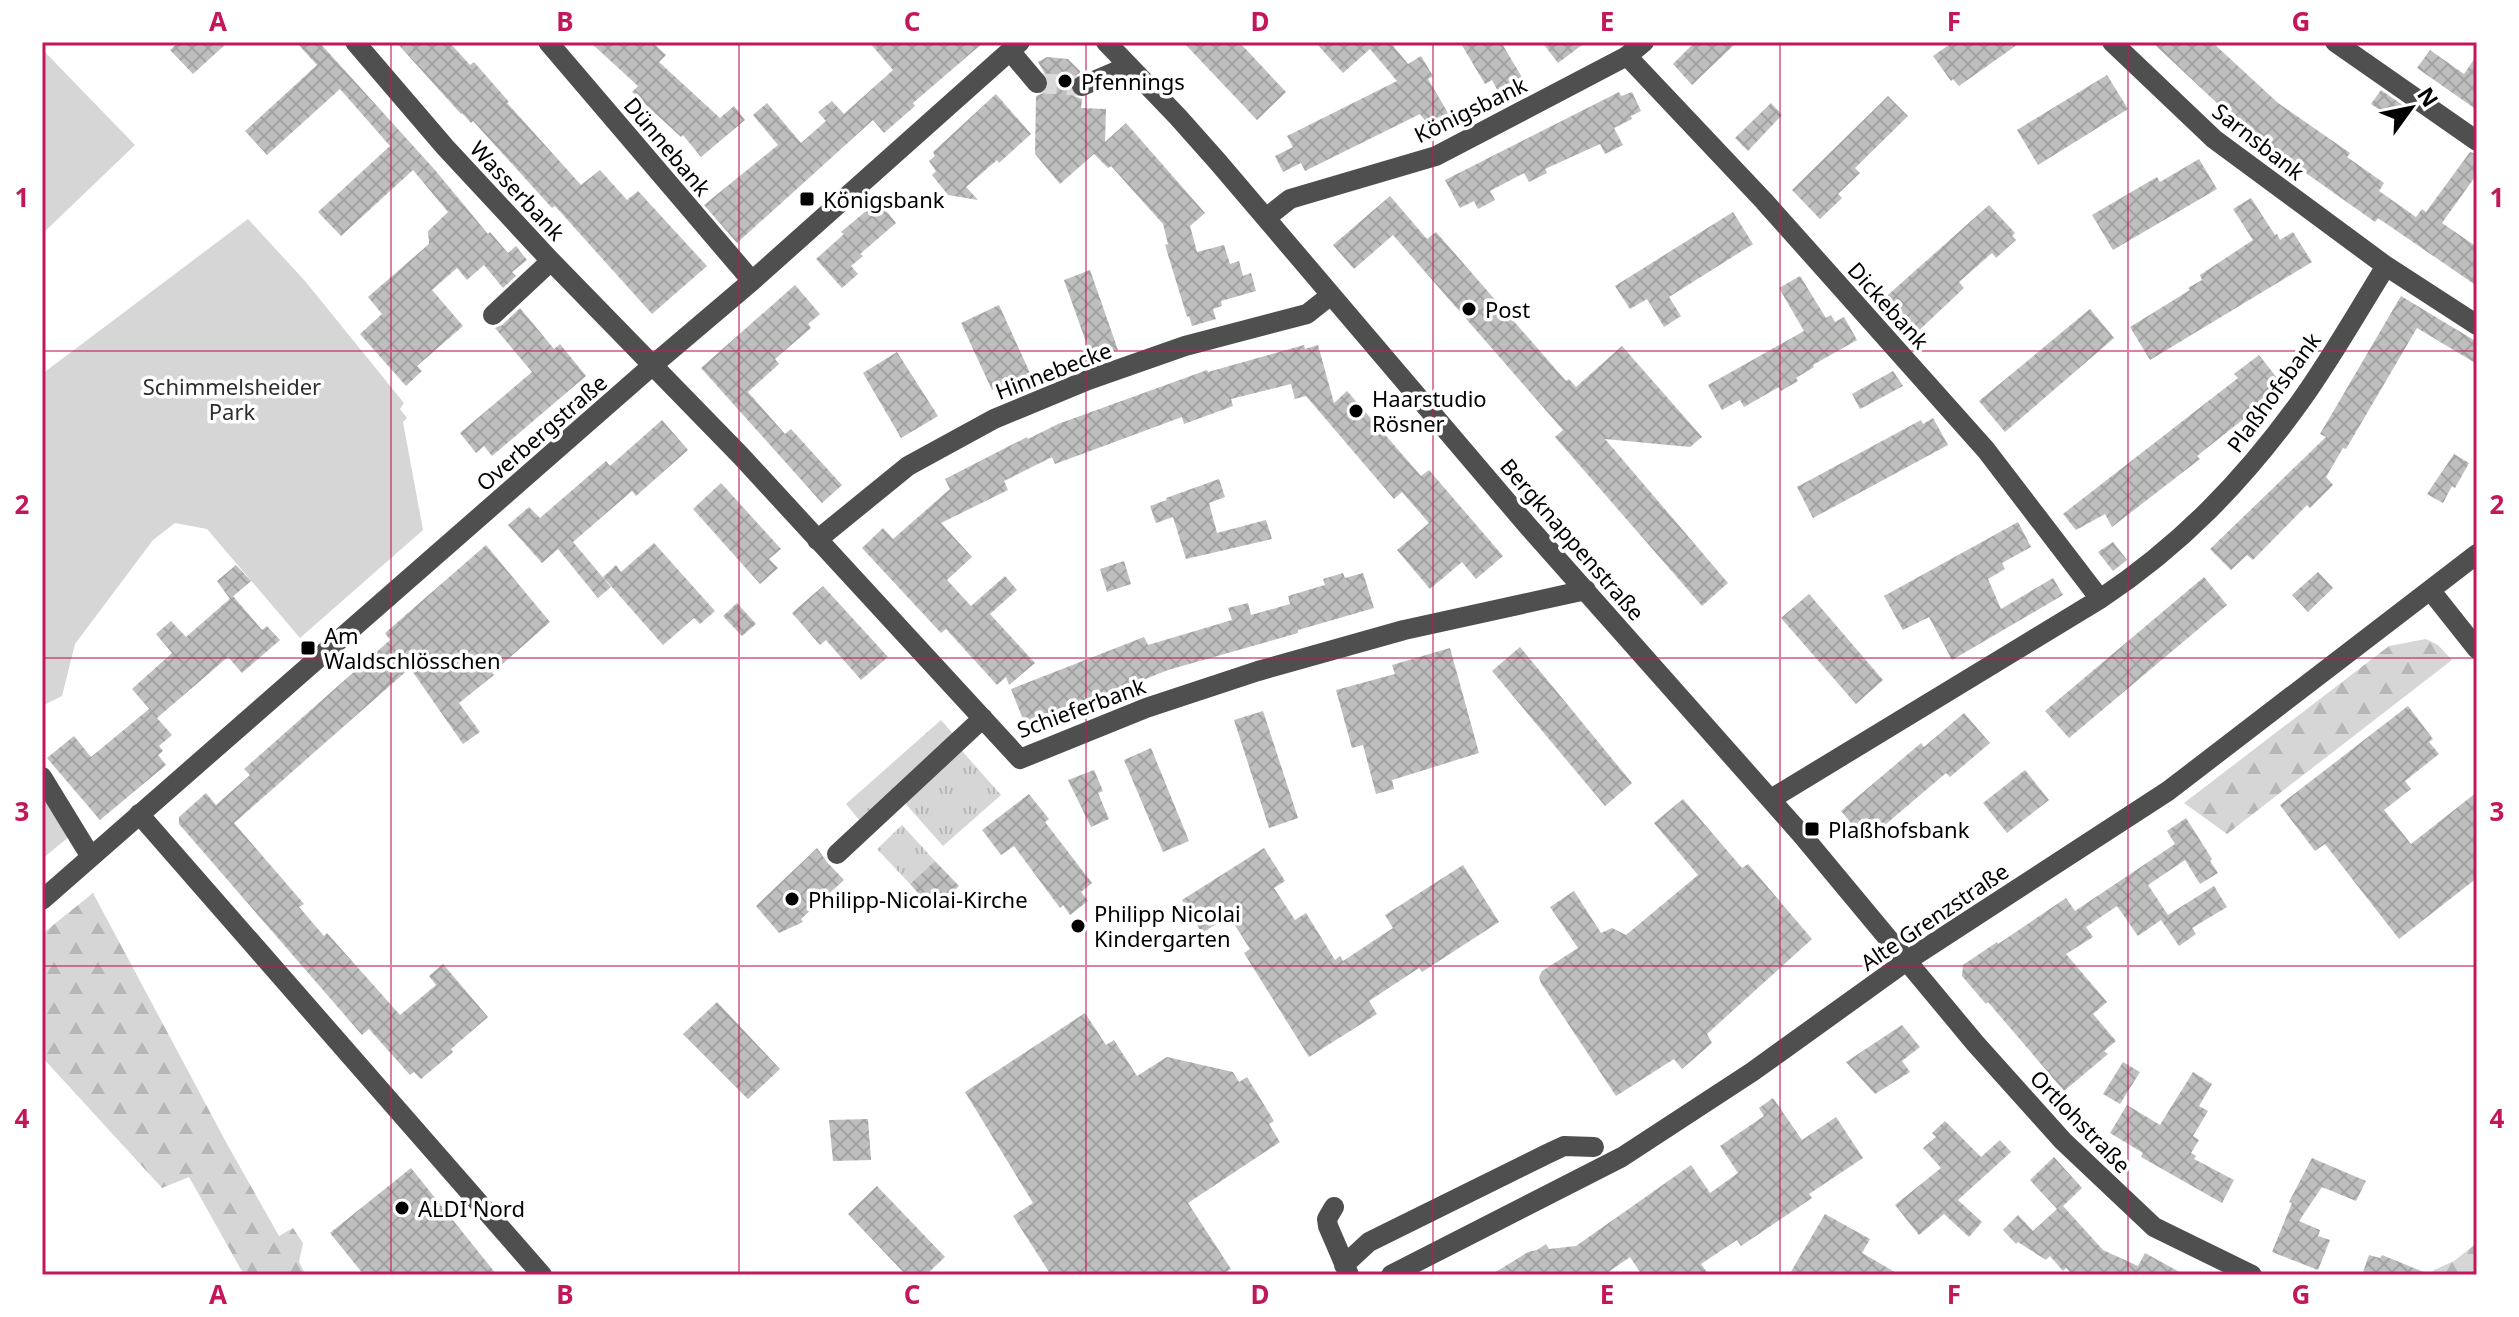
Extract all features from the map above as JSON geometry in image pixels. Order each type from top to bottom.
[{"type":"street","name":"Wasserbank","points":[[355,42],[445,147],[653,365]]},
{"type":"street","name":"Dünnebank","points":[[548,42],[752,281]]},
{"type":"street","name":"Bergknappenstraße","points":[[1106,42],[1178,117],[1527,525],[1771,799],[1908,960]]},
{"type":"street","name":"Königsbank","points":[[1266,218],[1290,199],[1436,156],[1627,56],[1644,42]]},
{"type":"street","name":"Sarnsbank","points":[[2112,42],[2214,139],[2386,266]]},
{"type":"street","points":[[2335,42],[2477,141]]},
{"type":"street","points":[[1015,47],[1037,83]]},
{"type":"street","name":"Overbergstraße","points":[[42,900],[752,281],[1015,47]]},
{"type":"street","name":"Dickebank","points":[[1627,56],[1774,212],[1986,450],[2100,599]]},
{"type":"street","points":[[1082,86],[1129,66]]},
{"type":"street","points":[[493,315],[551,261]]},
{"type":"street","points":[[2386,266],[2477,325]]},
{"type":"street","name":"Plaßhofsbank","points":[[1771,799],[2100,599],[2144,569],[2201,520],[2259,457],[2302,400],[2386,266]]},
{"type":"street","name":"Hinnebecke","points":[[817,540],[908,466],[994,419],[1088,380],[1185,346],[1307,314],[1331,295]]},
{"type":"street","name":"Schieferbank","points":[[653,365],[1020,759],[1146,708],[1258,671],[1404,630],[1586,590]]},
{"type":"street","name":"Alte Grenzstraße","points":[[1391,1275],[1622,1157],[1752,1072],[1908,960],[2168,791],[2477,554]]},
{"type":"street","points":[[2431,591],[2477,649]]},
{"type":"street","points":[[837,854],[983,718]]},
{"type":"street","points":[[42,777],[91,857]]},
{"type":"street","points":[[139,814],[542,1275]]},
{"type":"street","name":"Ortlohstraße","points":[[1908,960],[1975,1043],[2063,1141],[2154,1227],[2252,1275]]},
{"type":"street","points":[[1334,1207],[1327,1219],[1328,1226],[1346,1270],[1369,1242],[1564,1146],[1594,1147]]},
{"type":"green space","points":[[42,49],[135,145],[42,234]]},
{"type":"green space","name":"Schimmelsheider Park","points":[[248,219],[305,281],[404,403],[400,409],[407,418],[403,422],[423,530],[300,638],[207,529],[175,523],[153,540],[75,644],[62,696],[42,706],[42,374]]},
{"type":"green space","points":[[2426,639],[2438,645],[2452,660],[2227,834],[2184,803],[2389,646]]},
{"type":"green space","points":[[941,720],[955,736],[860,821],[846,804]]},
{"type":"green space","points":[[962,751],[1001,795],[943,846],[904,802]]},
{"type":"green space","points":[[42,777],[76,831],[42,859]]},
{"type":"green space","points":[[902,825],[935,861],[910,884],[877,849]]},
{"type":"green space","points":[[93,893],[279,1236],[293,1228],[303,1243],[299,1262],[306,1275],[244,1275],[189,1177],[162,1188],[42,1057],[42,934]]},
{"type":"green space","points":[[2477,1243],[2477,1275],[2431,1275],[2434,1270],[2454,1261]]},
{"type":"building","points":[[179,42],[228,42],[193,74],[170,50]]},
{"type":"building","points":[[296,42],[319,42],[435,170],[488,234],[490,232],[508,253],[516,246],[527,260],[512,272],[516,276],[503,288],[484,265],[467,280],[457,268],[432,290],[463,326],[417,366],[422,371],[406,386],[360,334],[382,314],[368,297],[429,244],[428,231],[448,212],[413,170],[341,236],[318,212],[390,146],[340,89],[267,155],[245,131],[317,65]]},
{"type":"building","points":[[396,42],[449,42],[470,65],[474,62],[581,185],[600,170],[627,200],[638,191],[707,266],[652,314],[555,206],[552,208]]},
{"type":"building","points":[[590,42],[652,42],[666,55],[659,62],[720,118],[734,106],[745,120],[701,157],[683,135],[681,137],[632,92],[638,86]]},
{"type":"building","points":[[869,42],[984,42],[913,103],[915,106],[884,133],[873,120],[737,243],[704,205],[778,145],[753,115],[767,103],[801,143],[826,121],[818,112],[832,101],[844,114],[893,70]]},
{"type":"building","points":[[1183,42],[1239,42],[1286,92],[1257,120]]},
{"type":"building","points":[[1315,42],[1390,42],[1408,64],[1421,56],[1433,76],[1428,79],[1451,118],[1432,130],[1420,114],[1305,171],[1301,163],[1283,172],[1275,156],[1293,147],[1287,136],[1397,81],[1370,49],[1343,73]]},
{"type":"building","points":[[1460,42],[1501,42],[1523,79],[1499,93],[1492,80],[1485,84]]},
{"type":"building","points":[[1542,42],[1586,42],[1558,63]]},
{"type":"building","points":[[1695,42],[1737,42],[1692,85],[1673,64]]},
{"type":"building","points":[[1953,42],[2021,42],[1959,86],[1953,79],[1951,81],[1933,56]]},
{"type":"building","points":[[2152,42],[2212,42],[2278,103],[2350,153],[2347,157],[2384,183],[2379,191],[2416,217],[2422,209],[2426,212],[2470,152],[2477,154],[2477,174],[2442,223],[2477,247],[2477,286],[2378,218],[2375,222],[2269,147],[2238,117],[2235,120]]},
{"type":"building","points":[[2430,50],[2464,74],[2477,55],[2477,110],[2417,68]]},
{"type":"building","points":[[1047,57],[1068,59],[1081,72],[1072,78],[1069,85],[1074,96],[1082,99],[1081,108],[1106,109],[1105,142],[1126,123],[1205,213],[1190,226],[1197,252],[1224,245],[1230,264],[1239,261],[1243,276],[1251,273],[1256,291],[1221,301],[1222,306],[1213,309],[1216,319],[1192,326],[1165,245],[1168,244],[1163,224],[1111,166],[1108,168],[1094,154],[1060,184],[1035,154],[1036,96],[1046,92],[1050,82],[1038,62]]},
{"type":"building","points":[[2107,75],[2128,109],[2038,165],[2017,130]]},
{"type":"building","points":[[2381,90],[2414,113],[2404,126],[2371,104]]},
{"type":"building","points":[[1619,92],[1621,96],[1632,92],[1641,111],[1614,128],[1623,145],[1605,154],[1600,144],[1545,169],[1547,173],[1529,182],[1524,173],[1490,191],[1495,200],[1478,209],[1474,201],[1460,208],[1445,180]]},
{"type":"building","points":[[996,94],[1031,134],[966,187],[978,200],[948,195],[932,175],[936,171],[929,161],[935,156],[933,152]]},
{"type":"building","points":[[1888,96],[1908,116],[1855,168],[1860,173],[1838,194],[1842,198],[1820,219],[1792,190]]},
{"type":"building","points":[[1771,103],[1782,115],[1748,151],[1735,138]]},
{"type":"building","points":[[2199,159],[2217,189],[2113,250],[2092,215],[2157,177],[2160,182]]},
{"type":"building","points":[[1390,196],[1427,239],[1436,232],[1566,381],[1569,379],[1576,387],[1622,346],[1702,437],[1690,447],[1605,439],[1728,583],[1702,606],[1555,437],[1563,430],[1393,235],[1354,269],[1333,245]]},
{"type":"building","points":[[2251,198],[2275,235],[2280,240],[2293,232],[2312,262],[2150,360],[2130,327],[2190,290],[2188,288],[2202,280],[2200,275],[2253,240],[2233,209]]},
{"type":"building","points":[[878,201],[896,223],[860,254],[863,256],[851,266],[858,274],[842,288],[816,259],[844,234],[841,232]]},
{"type":"building","points":[[1989,205],[2015,233],[2012,236],[2016,240],[1996,258],[1992,253],[1959,282],[1964,288],[1912,337],[1880,302]]},
{"type":"building","points":[[1733,212],[1753,244],[1669,297],[1681,316],[1664,327],[1647,299],[1630,309],[1615,286]]},
{"type":"building","points":[[1090,270],[1118,350],[1092,359],[1064,280]]},
{"type":"building","points":[[1800,276],[1826,318],[1831,315],[1835,322],[1844,317],[1857,340],[1813,365],[1796,378],[1798,381],[1781,391],[1779,387],[1744,407],[1740,400],[1722,410],[1708,385],[1804,331],[1779,288]]},
{"type":"building","points":[[795,285],[820,314],[808,324],[811,328],[775,359],[779,364],[748,392],[785,434],[791,429],[842,485],[822,503],[701,368]]},
{"type":"building","points":[[2401,296],[2477,342],[2477,364],[2417,328],[2346,449],[2343,448],[2326,477],[2333,485],[2310,508],[2307,505],[2253,560],[2247,555],[2231,570],[2210,549],[2326,437],[2320,434]]},
{"type":"building","points":[[999,305],[1030,373],[1014,381],[1018,390],[1001,397],[997,388],[992,390],[961,323]]},
{"type":"building","points":[[520,308],[554,349],[560,344],[586,376],[492,456],[484,446],[476,453],[460,433],[532,372],[495,328]]},
{"type":"building","points":[[2090,309],[2114,338],[2005,432],[1979,401]]},
{"type":"building","points":[[1304,345],[1305,349],[1318,345],[1334,403],[1347,391],[1421,476],[1429,470],[1503,556],[1476,579],[1462,562],[1430,589],[1397,550],[1429,523],[1402,492],[1394,499],[1306,396],[1295,399],[1291,384],[1231,399],[1233,406],[1184,424],[1182,417],[1055,464],[1052,457],[1004,481],[1008,490],[941,523],[972,557],[947,580],[971,606],[1005,576],[1017,590],[990,614],[1035,663],[1009,685],[1006,677],[997,685],[946,629],[941,633],[862,548],[883,528],[893,539],[950,489],[945,479],[1027,437],[1207,370]]},
{"type":"building","points":[[897,352],[938,416],[901,438],[863,373]]},
{"type":"building","points":[[2259,355],[2281,383],[2257,403],[2260,406],[2197,456],[2200,459],[2112,527],[2105,514],[2076,530],[2063,514],[2238,378],[2234,374]]},
{"type":"building","points":[[1893,371],[1903,386],[1860,409],[1852,394]]},
{"type":"building","points":[[1933,418],[1948,445],[1813,518],[1797,487],[1921,420],[1923,424]]},
{"type":"building","points":[[662,420],[688,450],[636,496],[632,491],[573,542],[611,587],[598,598],[558,549],[542,563],[508,525],[529,507],[540,518],[606,461],[610,466]]},
{"type":"building","points":[[2454,454],[2469,463],[2443,503],[2427,494]]},
{"type":"building","points":[[1219,479],[1225,497],[1209,503],[1217,533],[1266,520],[1272,539],[1186,559],[1173,517],[1156,523],[1150,506]]},
{"type":"building","points":[[721,483],[781,549],[769,559],[778,568],[760,584],[693,509]]},
{"type":"building","points":[[2018,522],[2031,547],[2002,563],[2005,569],[1988,579],[2001,609],[2053,578],[2063,595],[1952,660],[1929,617],[1903,630],[1884,596]]},
{"type":"building","points":[[2113,542],[2127,560],[2113,571],[2098,552]]},
{"type":"building","points":[[654,543],[715,611],[700,624],[694,618],[663,645],[603,577],[616,565],[621,572]]},
{"type":"building","points":[[486,545],[550,622],[459,703],[480,732],[463,744],[410,668],[234,823],[304,904],[299,907],[324,936],[327,933],[400,1015],[436,985],[429,976],[443,964],[488,1017],[421,1079],[414,1072],[410,1075],[369,1029],[362,1035],[179,824],[179,817],[206,793],[216,805],[250,775],[244,769],[390,640],[385,633]]},
{"type":"building","points":[[1124,561],[1131,584],[1107,592],[1100,569]]},
{"type":"building","points":[[236,565],[251,581],[230,599],[217,581]]},
{"type":"building","points":[[2318,572],[2333,588],[2308,612],[2292,595]]},
{"type":"building","points":[[1343,573],[1345,578],[1363,573],[1374,608],[1168,670],[1026,727],[1011,689],[1144,637],[1148,645],[1232,620],[1228,608],[1248,603],[1251,615],[1290,604],[1288,596],[1325,585],[1323,579]]},
{"type":"building","points":[[2204,577],[2227,605],[2069,738],[2045,711]]},
{"type":"building","points":[[823,586],[888,657],[861,680],[826,640],[820,645],[792,613]]},
{"type":"building","points":[[1809,594],[1883,680],[1856,704],[1781,618]]},
{"type":"building","points":[[233,596],[262,630],[267,626],[280,640],[242,673],[228,657],[157,718],[132,689],[172,653],[156,634],[171,621],[186,637]]},
{"type":"building","points":[[737,603],[756,624],[742,636],[723,616]]},
{"type":"building","points":[[1520,647],[1632,783],[1605,806],[1492,671]]},
{"type":"building","points":[[1450,648],[1479,753],[1392,780],[1394,789],[1376,794],[1363,745],[1352,748],[1336,690],[1395,674],[1392,665]]},
{"type":"building","points":[[2408,706],[2433,739],[2429,742],[2439,754],[2405,781],[2411,789],[2384,810],[2411,844],[2477,792],[2477,878],[2399,939],[2325,844],[2315,851],[2280,805]]},
{"type":"building","points":[[149,709],[172,735],[159,746],[163,751],[158,755],[166,765],[100,820],[47,758],[74,736],[91,757]]},
{"type":"building","points":[[1263,711],[1298,818],[1269,828],[1234,720]]},
{"type":"building","points":[[1964,713],[1990,743],[1950,777],[1946,773],[1866,841],[1841,811],[1921,743],[1924,747]]},
{"type":"building","points":[[1151,748],[1189,841],[1163,852],[1124,760]]},
{"type":"building","points":[[1094,770],[1103,791],[1098,793],[1109,819],[1091,827],[1068,780]]},
{"type":"building","points":[[2025,770],[2049,800],[2007,833],[1983,803]]},
{"type":"building","points":[[1029,794],[1049,819],[1045,822],[1092,883],[1081,892],[1088,901],[1070,915],[1063,905],[1060,908],[1014,846],[1001,855],[982,830]]},
{"type":"building","points":[[1683,799],[1742,868],[1748,864],[1812,939],[1707,1034],[1712,1043],[1682,1069],[1674,1059],[1616,1096],[1541,983],[1539,977],[1542,971],[1578,948],[1550,907],[1574,891],[1601,933],[1612,928],[1626,935],[1698,875],[1654,823]]},
{"type":"building","points":[[2186,818],[2218,873],[2200,884],[2185,860],[2148,885],[2168,915],[2214,886],[2227,907],[2192,928],[2196,934],[2179,946],[2161,920],[2138,936],[2117,906],[2086,927],[2093,937],[2066,954],[2107,1002],[2093,1014],[2116,1041],[2104,1051],[2108,1054],[2064,1091],[1962,976],[1963,965],[2066,898],[2075,911],[2175,844],[2167,831]]},
{"type":"building","name":"Philipp-Nicolai-Kirche","points":[[817,848],[844,880],[801,919],[803,922],[779,933],[756,906]]},
{"type":"building","points":[[1264,848],[1285,881],[1274,888],[1295,920],[1306,913],[1335,960],[1340,956],[1343,961],[1393,928],[1385,915],[1463,865],[1499,922],[1422,972],[1419,968],[1369,1001],[1377,1014],[1309,1057],[1244,953],[1250,949],[1229,916],[1202,933],[1182,900]]},
{"type":"building","points":[[935,861],[959,886],[933,910],[910,884]]},
{"type":"building","points":[[717,1002],[780,1069],[748,1099],[683,1034]]},
{"type":"building","points":[[1085,1013],[1106,1045],[1114,1040],[1137,1076],[1167,1057],[1233,1072],[1239,1082],[1247,1077],[1274,1121],[1269,1124],[1280,1142],[1188,1203],[1231,1269],[1222,1275],[1051,1275],[1013,1216],[1033,1203],[965,1092]]},
{"type":"building","points":[[1902,1025],[1920,1047],[1902,1061],[1910,1072],[1875,1094],[1846,1062]]},
{"type":"building","points":[[2123,1062],[2140,1072],[2120,1104],[2103,1094]]},
{"type":"building","points":[[2193,1072],[2212,1084],[2199,1106],[2208,1111],[2193,1136],[2199,1140],[2191,1153],[2196,1156],[2194,1159],[2234,1180],[2222,1203],[2141,1157],[2143,1153],[2110,1133],[2127,1105],[2160,1125]]},
{"type":"building","points":[[1773,1098],[1802,1140],[1836,1117],[1863,1158],[1809,1194],[1812,1198],[1741,1246],[1737,1240],[1701,1264],[1709,1275],[1642,1275],[1630,1257],[1604,1275],[1491,1275],[1546,1244],[1549,1249],[1576,1246],[1691,1165],[1710,1193],[1738,1173],[1720,1146],[1764,1116],[1759,1108]]},
{"type":"building","points":[[868,1119],[871,1160],[833,1161],[829,1120]]},
{"type":"building","points":[[1945,1121],[1981,1157],[2000,1140],[2011,1152],[1958,1200],[1982,1222],[1969,1237],[1944,1214],[1919,1235],[1895,1205],[1941,1168],[1923,1148],[1936,1137],[1932,1133]]},
{"type":"building","points":[[2054,1157],[2082,1188],[2063,1206],[2103,1250],[2138,1266],[2145,1253],[2185,1275],[2073,1275],[2066,1268],[2063,1271],[2050,1256],[2046,1260],[2018,1242],[2016,1244],[2003,1230],[2018,1215],[2033,1231],[2057,1209],[2030,1180]]},
{"type":"building","points":[[2312,1158],[2366,1181],[2356,1201],[2322,1187],[2299,1221],[2320,1230],[2318,1236],[2330,1240],[2318,1270],[2272,1252],[2292,1203],[2289,1202]]},
{"type":"building","name":"ALDI Nord","points":[[411,1168],[497,1275],[364,1275],[330,1233]]},
{"type":"building","points":[[877,1186],[945,1257],[926,1275],[906,1275],[848,1214]]},
{"type":"building","points":[[1825,1214],[1870,1239],[1862,1253],[1900,1275],[1789,1275]]},
{"type":"building","points":[[2369,1255],[2380,1258],[2382,1255],[2431,1275],[2362,1275]]},
{"type":"tunnel","points":[[1037,83],[1082,86]]},
{"type":"place","name":"Pfennings","points":[[1065,81]]},
{"type":"place","name":"Königsbank","points":[[807,199]]},
{"type":"place","name":"Post","points":[[1469,309]]},
{"type":"place","name":"Haarstudio Rösner","points":[[1356,411]]},
{"type":"place","name":"Am Waldschlösschen","points":[[308,648]]},
{"type":"place","name":"Plaßhofsbank","points":[[1812,829]]},
{"type":"place","name":"Philipp-Nicolai-Kirche","points":[[792,899]]},
{"type":"place","name":"Philipp Nicolai Kindergarten","points":[[1078,926]]},
{"type":"place","name":"ALDI Nord","points":[[402,1208]]}]
